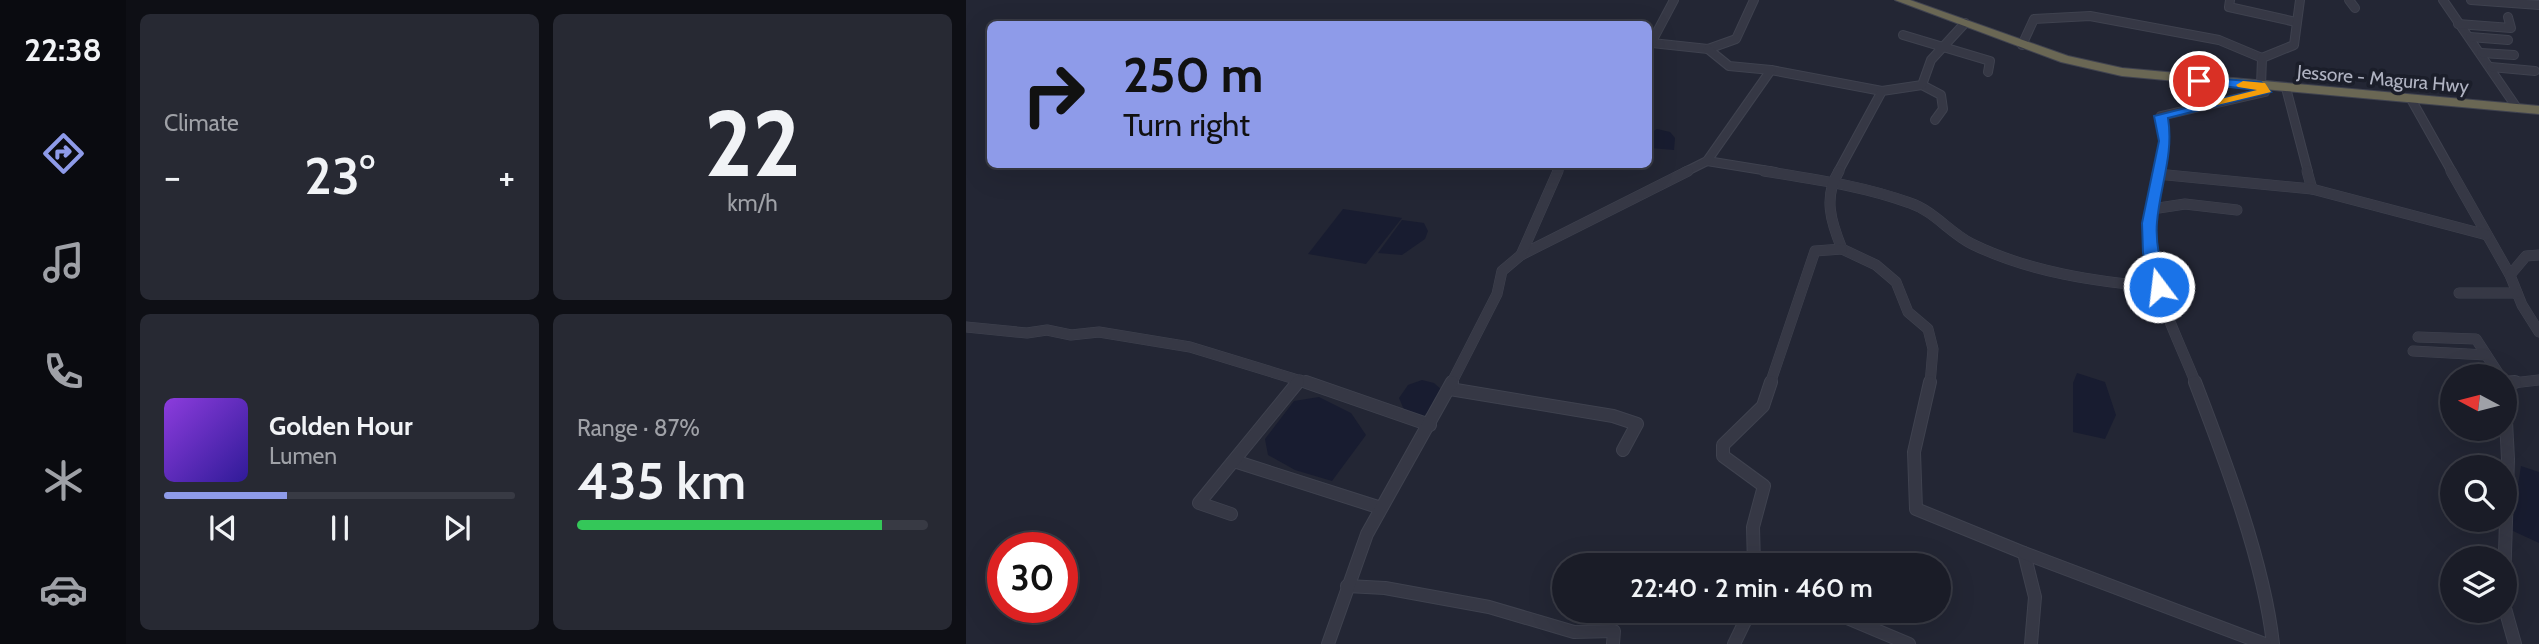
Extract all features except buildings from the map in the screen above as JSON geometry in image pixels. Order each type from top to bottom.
[{"type":"highway","name":"Jessore - Magura Hwy","points":[[1900,0],[2022,45],[2085,65],[2122,72],[2539,110]]},
{"type":"street","points":[[1652,41],[1674,0]]},
{"type":"street","points":[[1652,45],[1708,49],[1736,39],[1755,0]]},
{"type":"street","points":[[2230,0],[2229,7],[2297,22]]},
{"type":"street","points":[[2022,45],[2034,19],[2091,16],[2219,40],[2262,58],[2294,45],[2300,0]]},
{"type":"street","points":[[2349,0],[2355,8]]},
{"type":"street","points":[[2431,0],[2443,1],[2518,108]]},
{"type":"street","points":[[2472,0],[2539,5]]},
{"type":"street","points":[[2458,24],[2511,28],[2508,17]]},
{"type":"street","points":[[1922,85],[1931,60],[1965,23]]},
{"type":"street","points":[[1903,36],[1990,61],[1988,72]]},
{"type":"street","points":[[2470,37],[2508,40]]},
{"type":"street","points":[[1708,49],[1721,65],[1738,70],[1771,70],[1882,90],[1922,85],[1941,95],[1943,109],[1935,120]]},
{"type":"street","points":[[2481,53],[2514,55]]},
{"type":"street","points":[[2262,58],[2261,86],[2265,92],[2161,116],[2165,141],[2152,209],[2150,253],[2159,287],[2217,439],[2269,607],[2273,644]]},
{"type":"street","points":[[2491,67],[2535,71]]},
{"type":"street","points":[[1328,644],[1347,586],[1381,508],[1450,389],[1497,294],[1502,271],[1521,255],[1707,161],[1771,70]]},
{"type":"street","points":[[2286,88],[2312,188]]},
{"type":"street","points":[[1842,248],[1830,219],[1831,184],[1861,135],[1882,90]]},
{"type":"street","points":[[2411,99],[2539,332]]},
{"type":"street","points":[[1707,161],[1856,187],[1914,204],[1940,219],[1969,243],[2011,258],[2120,285],[2159,287]]},
{"type":"street","points":[[1521,255],[1559,168]]},
{"type":"street","points":[[2157,174],[2312,188],[2487,235]]},
{"type":"street","points":[[2152,209],[2185,204],[2237,210]]},
{"type":"street","points":[[1754,553],[1753,527],[1764,486],[1723,456],[1723,445],[1763,406],[1815,251],[1842,248],[1876,265],[1896,282],[1908,312],[1928,328],[1933,349],[1929,389],[1914,452],[1916,509],[2265,644]]},
{"type":"street","points":[[2510,275],[2526,256],[2539,255]]},
{"type":"street","points":[[2459,293],[2517,293]]},
{"type":"street","points":[[966,327],[1027,333],[1047,330],[1071,335],[1112,334],[1190,347],[1300,380],[1430,425]]},
{"type":"street","points":[[2418,337],[2476,339],[2492,364]]},
{"type":"street","points":[[2413,351],[2486,355]]},
{"type":"street","points":[[1231,514],[1199,503],[1300,380]]},
{"type":"street","points":[[2517,382],[2539,380]]},
{"type":"street","points":[[1450,389],[1601,414],[1637,424],[1623,450]]},
{"type":"street","points":[[2506,546],[2510,441]]},
{"type":"street","points":[[1234,461],[1381,508]]},
{"type":"street","points":[[2024,553],[2034,576],[2035,617],[2031,644]]},
{"type":"street","points":[[1347,586],[1385,588],[1489,607],[1574,632],[1614,631],[1613,644]]},
{"type":"street","points":[[1734,644],[1744,623]]},
{"type":"street","points":[[1859,623],[1909,644]]},
{"type":"street","points":[[2509,623],[2515,644]]},
{"type":"water","points":[[1657,129],[1670,132],[1675,138],[1674,150],[1652,148],[1652,132]]},
{"type":"water","points":[[1343,209],[1402,218],[1366,264],[1308,254]]},
{"type":"water","points":[[1402,220],[1424,223],[1428,231],[1425,239],[1402,255],[1378,253]]},
{"type":"water","points":[[2077,373],[2105,382],[2116,415],[2105,439],[2073,432],[2073,383]]},
{"type":"water","points":[[1422,380],[1434,383],[1442,390],[1435,405],[1424,416],[1405,412],[1399,398],[1408,385]]},
{"type":"water","points":[[1319,397],[1351,413],[1366,435],[1332,481],[1295,470],[1268,455],[1265,439],[1294,401]]},
{"type":"water","points":[[2521,466],[2539,472],[2539,543],[2515,532]]},
{"type":"slow traffic","points":[[2222,102],[2265,92],[2261,86],[2243,85]]},
{"type":"route","points":[[2159,287],[2150,253],[2150,223],[2165,141],[2161,116],[2265,92],[2261,86],[2199,81]]}]
